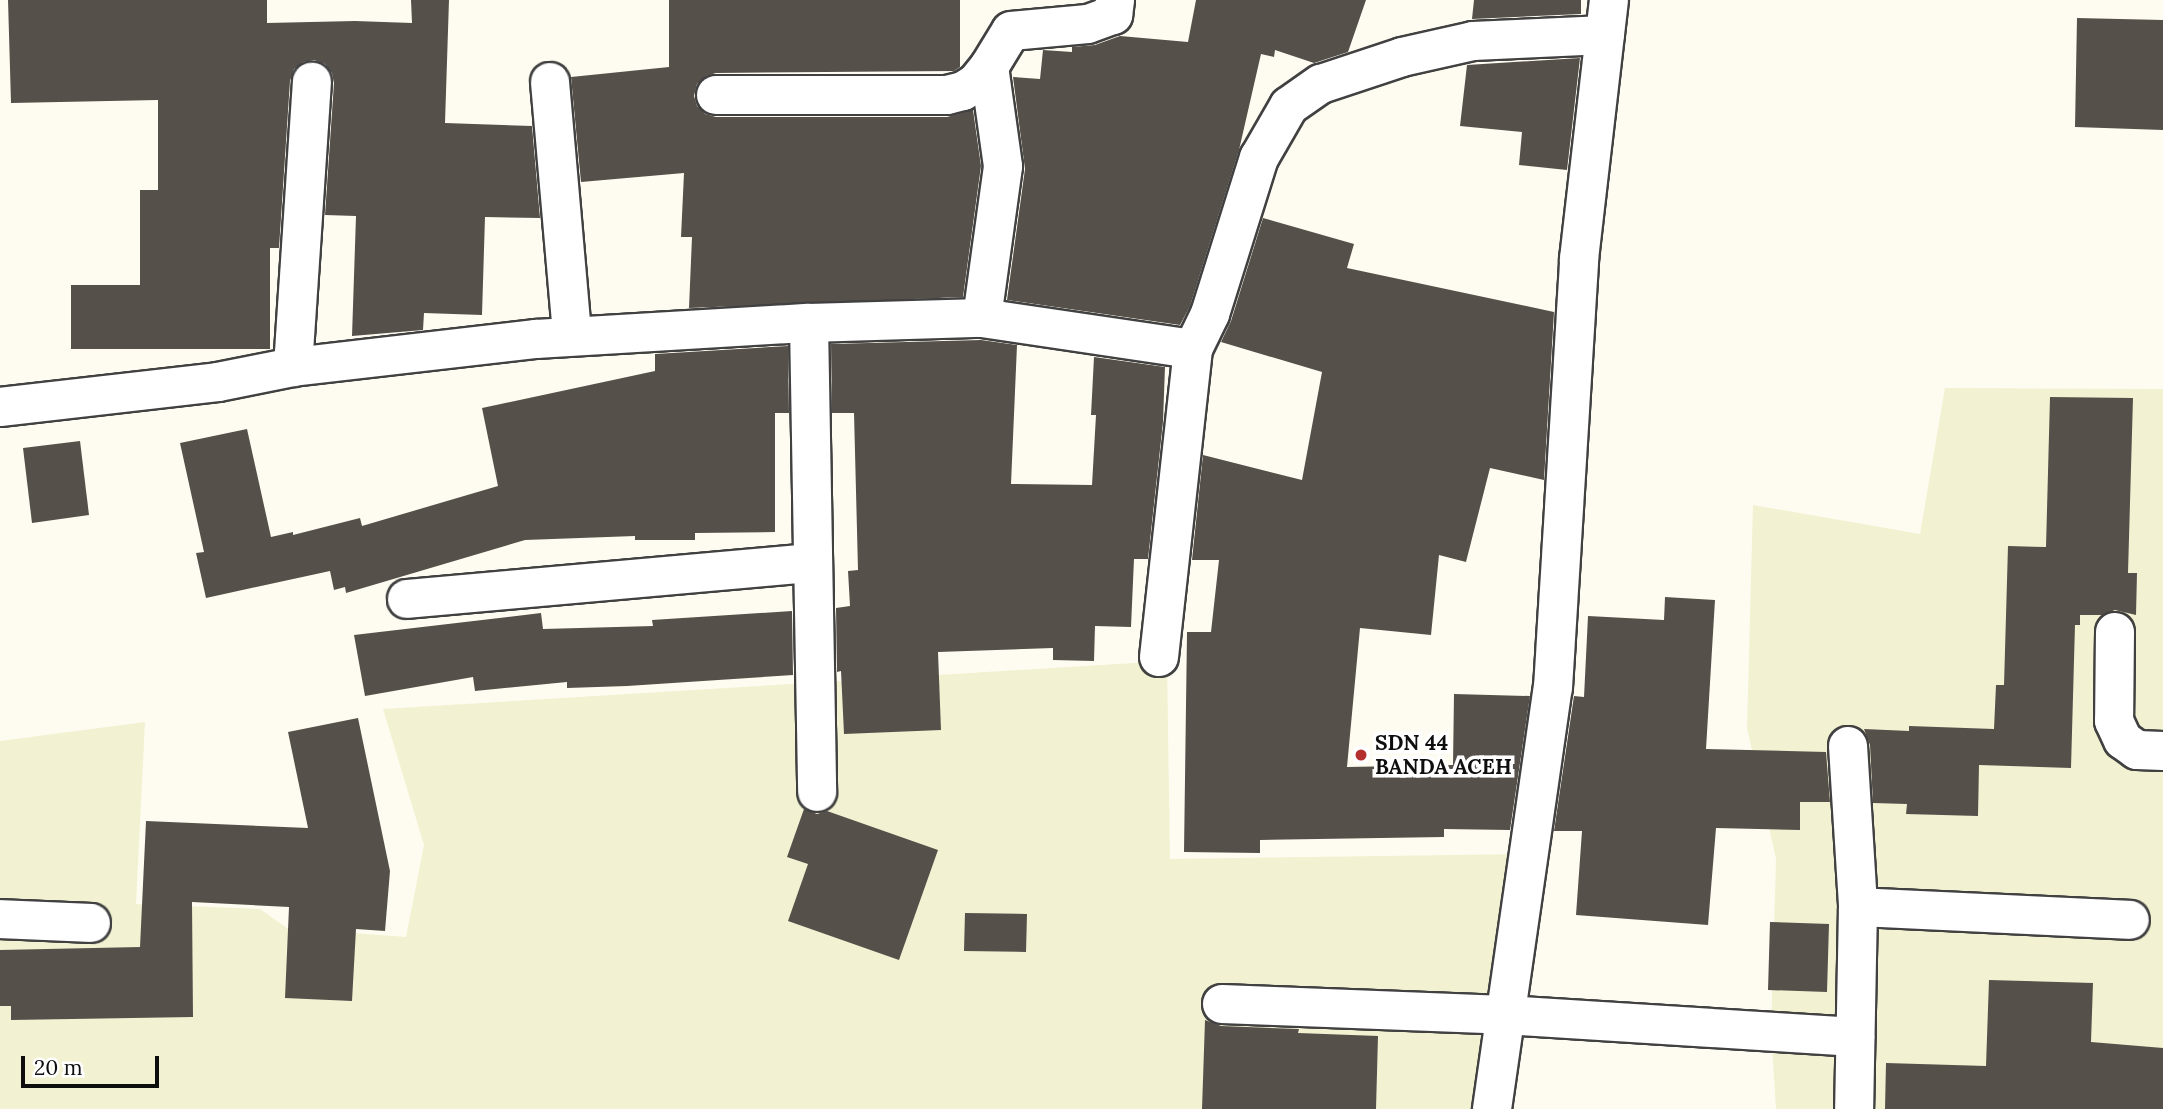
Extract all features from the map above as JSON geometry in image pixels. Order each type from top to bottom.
[{"type":"street","points":[[716,95],[947,94],[963,91],[976,83],[1011,32],[1088,24],[1113,15],[1115,0]]},
{"type":"street","points":[[1158,657],[1193,349],[1210,314],[1259,158],[1289,106],[1321,84],[1402,57],[1473,41],[1607,18],[1579,259],[1553,688],[1492,1109]]},
{"type":"street","points":[[982,318],[1003,166],[989,67]]},
{"type":"street","points":[[293,367],[312,82]]},
{"type":"street","points":[[550,82],[572,336]]},
{"type":"street","points":[[0,407],[218,382],[293,367],[572,336],[809,323],[982,318],[1193,349]]},
{"type":"street","points":[[809,323],[817,792]]},
{"type":"street","points":[[407,599],[812,563]]},
{"type":"street","points":[[2115,632],[2115,721],[2123,740],[2137,750],[2163,751]]},
{"type":"street","points":[[1848,746],[1858,907],[1854,1109]]},
{"type":"street","points":[[1858,907],[2130,920]]},
{"type":"street","points":[[0,919],[91,923]]},
{"type":"street","points":[[1222,1004],[1505,1015],[1855,1037]]},
{"type":"green space","points":[[1945,388],[2163,389],[2163,1109],[1776,1109],[1771,1031],[1776,859],[1747,728],[1753,505],[1920,534]]},
{"type":"green space","points":[[1167,661],[1170,859],[1533,854],[1499,1109],[0,1109],[0,741],[145,722],[136,904],[260,909],[287,928],[406,937],[424,845],[383,709]]},
{"type":"building","points":[[8,0],[267,0],[267,23],[412,23],[411,0],[449,0],[445,123],[532,126],[540,218],[485,217],[482,315],[424,313],[423,330],[352,336],[356,216],[325,215],[334,83],[332,73],[325,64],[314,60],[303,62],[294,69],[290,81],[279,248],[270,248],[270,349],[71,349],[71,285],[140,285],[140,190],[158,190],[158,100],[11,103]]},
{"type":"building","points":[[669,0],[960,0],[960,67],[954,71],[716,73],[706,76],[697,84],[694,96],[697,106],[705,114],[716,117],[947,117],[973,110],[981,166],[963,297],[689,308],[692,237],[681,237],[684,173],[581,182],[571,77],[669,67]]},
{"type":"building","points":[[1196,0],[1366,0],[1348,52],[1314,63],[1275,50],[1274,57],[1261,54],[1239,150],[1190,306],[1180,325],[1007,300],[1025,169],[1013,77],[1040,79],[1043,50],[1072,52],[1072,47],[1095,45],[1120,36],[1188,42]]},
{"type":"building","points":[[1474,0],[1581,0],[1581,14],[1472,19]]},
{"type":"building","points":[[2077,18],[2163,20],[2163,130],[2075,127]]},
{"type":"building","points":[[1580,58],[1567,170],[1519,165],[1522,132],[1460,126],[1467,65]]},
{"type":"building","points":[[1263,218],[1354,244],[1347,268],[1554,312],[1544,480],[1490,468],[1466,562],[1439,555],[1431,635],[1360,628],[1347,767],[1453,765],[1454,694],[1530,696],[1510,830],[1444,829],[1444,837],[1260,840],[1260,853],[1184,852],[1187,632],[1211,632],[1219,560],[1192,560],[1203,455],[1302,480],[1322,372],[1221,342],[1231,321]]},
{"type":"building","points":[[981,340],[1017,345],[1011,484],[1092,485],[1096,415],[1091,415],[1094,357],[1165,367],[1163,422],[1148,559],[1134,559],[1131,627],[1095,626],[1094,661],[1053,660],[1053,648],[938,652],[941,730],[844,734],[841,671],[837,672],[836,608],[850,606],[848,571],[858,570],[854,413],[832,413],[831,344]]},
{"type":"building","points":[[788,346],[789,413],[775,413],[775,532],[695,533],[695,540],[635,540],[635,536],[525,540],[346,593],[345,587],[334,590],[330,571],[206,598],[196,553],[204,552],[180,443],[247,429],[271,537],[293,532],[293,535],[360,518],[362,526],[498,486],[482,408],[655,371],[655,354]]},
{"type":"building","points":[[2050,397],[2133,398],[2128,573],[2137,573],[2136,615],[2115,610],[2102,615],[2080,615],[2080,625],[2075,625],[2071,768],[1979,765],[1978,816],[1906,814],[1907,804],[1873,803],[1870,745],[1864,729],[1909,731],[1909,726],[1994,729],[1996,685],[2004,685],[2008,546],[2046,547]]},
{"type":"building","points":[[80,441],[89,515],[32,523],[23,448]]},
{"type":"building","points":[[1665,597],[1715,600],[1706,749],[1826,752],[1830,802],[1800,802],[1800,830],[1716,828],[1708,925],[1576,915],[1582,831],[1554,831],[1574,696],[1584,697],[1588,616],[1664,620]]},
{"type":"building","points":[[792,611],[793,675],[627,686],[567,688],[567,682],[475,691],[473,677],[365,696],[354,635],[541,613],[543,629],[653,626],[652,620]]},
{"type":"building","points":[[358,718],[390,871],[385,931],[356,929],[352,1001],[285,998],[289,907],[192,902],[193,1017],[11,1020],[11,1006],[0,1006],[0,950],[140,947],[146,821],[308,828],[288,732]]},
{"type":"building","points":[[804,809],[817,814],[827,811],[938,850],[899,960],[788,921],[808,864],[787,857]]},
{"type":"building","points":[[965,913],[1027,914],[1026,952],[964,951]]},
{"type":"building","points":[[1770,922],[1829,924],[1827,992],[1768,990]]},
{"type":"building","points":[[1989,980],[2093,983],[2091,1042],[2163,1048],[2163,1109],[1885,1109],[1886,1063],[1986,1066]]},
{"type":"building","points":[[1205,1020],[1221,1026],[1378,1036],[1376,1109],[1202,1109]]},
{"type":"place","name":"SDN 44 BANDA ACEH","points":[[1361,755]]}]
